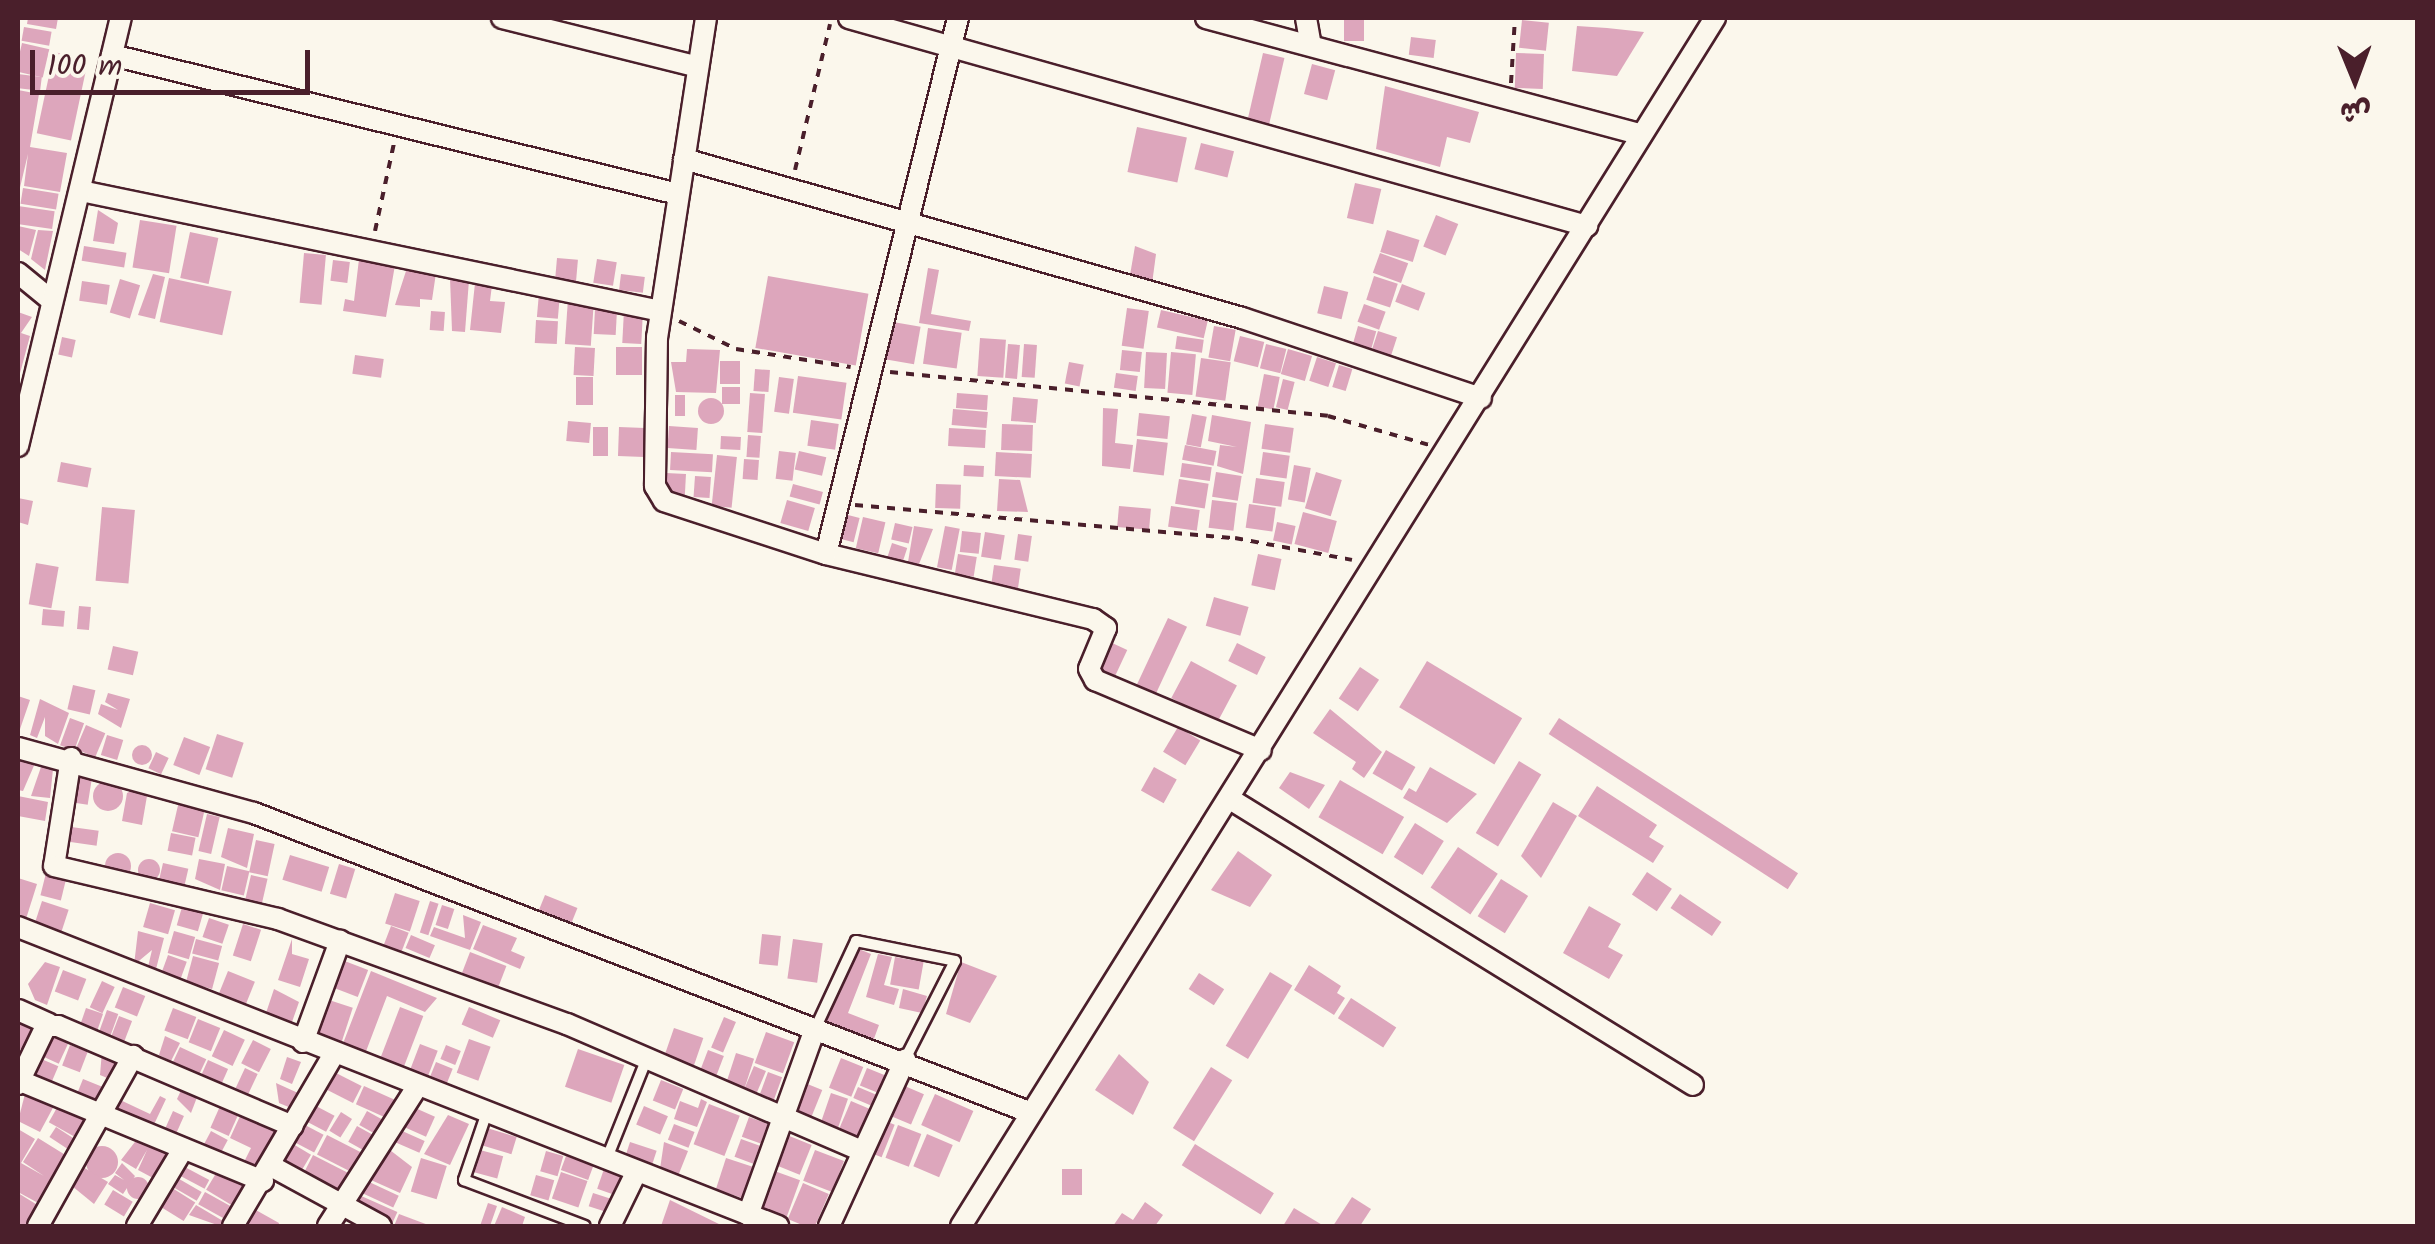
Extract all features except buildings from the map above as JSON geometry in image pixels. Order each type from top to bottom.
[{"type":"street","points":[[18,446],[21,416],[82,192],[122,18]]},
{"type":"street","points":[[502,18],[698,67]]},
{"type":"street","points":[[706,18],[661,311],[655,486],[664,501],[826,554],[1093,618],[1106,628],[1090,669],[1096,680],[1262,750]]},
{"type":"street","points":[[848,18],[1587,226]]},
{"type":"street","points":[[826,554],[876,370],[958,18]]},
{"type":"street","points":[[1206,18],[1642,135]]},
{"type":"street","points":[[1306,18],[1311,45]]},
{"type":"street","points":[[962,1226],[1029,1112],[1262,750],[1716,18]]},
{"type":"street","points":[[112,54],[678,194]]},
{"type":"street","points":[[684,159],[1242,318],[1482,398]]},
{"type":"street","points":[[82,192],[661,311]]},
{"type":"street","points":[[18,273],[51,300]]},
{"type":"street","points":[[18,748],[71,758],[254,814],[815,1030],[905,1060],[1029,1112]]},
{"type":"street","points":[[71,758],[54,866],[226,904],[340,941],[647,1058],[860,1150]]},
{"type":"street","points":[[1230,798],[1693,1085]]},
{"type":"street","points":[[18,927],[637,1171],[745,1221],[778,1226]]},
{"type":"street","points":[[303,1042],[340,941]]},
{"type":"street","points":[[18,1010],[294,1126]]},
{"type":"street","points":[[49,1024],[18,1081],[101,1118],[267,1174],[380,1226]]},
{"type":"street","points":[[745,1221],[815,1030]]},
{"type":"street","points":[[232,1226],[267,1174],[334,1054]]},
{"type":"street","points":[[38,1226],[133,1056]]},
{"type":"street","points":[[828,1226],[905,1060]]},
{"type":"street","points":[[328,1226],[418,1085]]},
{"type":"street","points":[[137,1226],[184,1149]]},
{"type":"street","points":[[610,1226],[637,1171]]},
{"type":"lane","points":[[815,1030],[856,941],[955,960],[905,1060]]},
{"type":"lane","points":[[607,1159],[647,1058]]},
{"type":"lane","points":[[487,1112],[464,1180],[585,1226]]},
{"type":"path","points":[[790,190],[831,18]]},
{"type":"path","points":[[1510,98],[1515,18]]},
{"type":"path","points":[[370,251],[398,125]]},
{"type":"path","points":[[661,311],[736,349],[876,370],[1328,416],[1448,451]]},
{"type":"path","points":[[838,504],[1235,538],[1376,566]]}]
